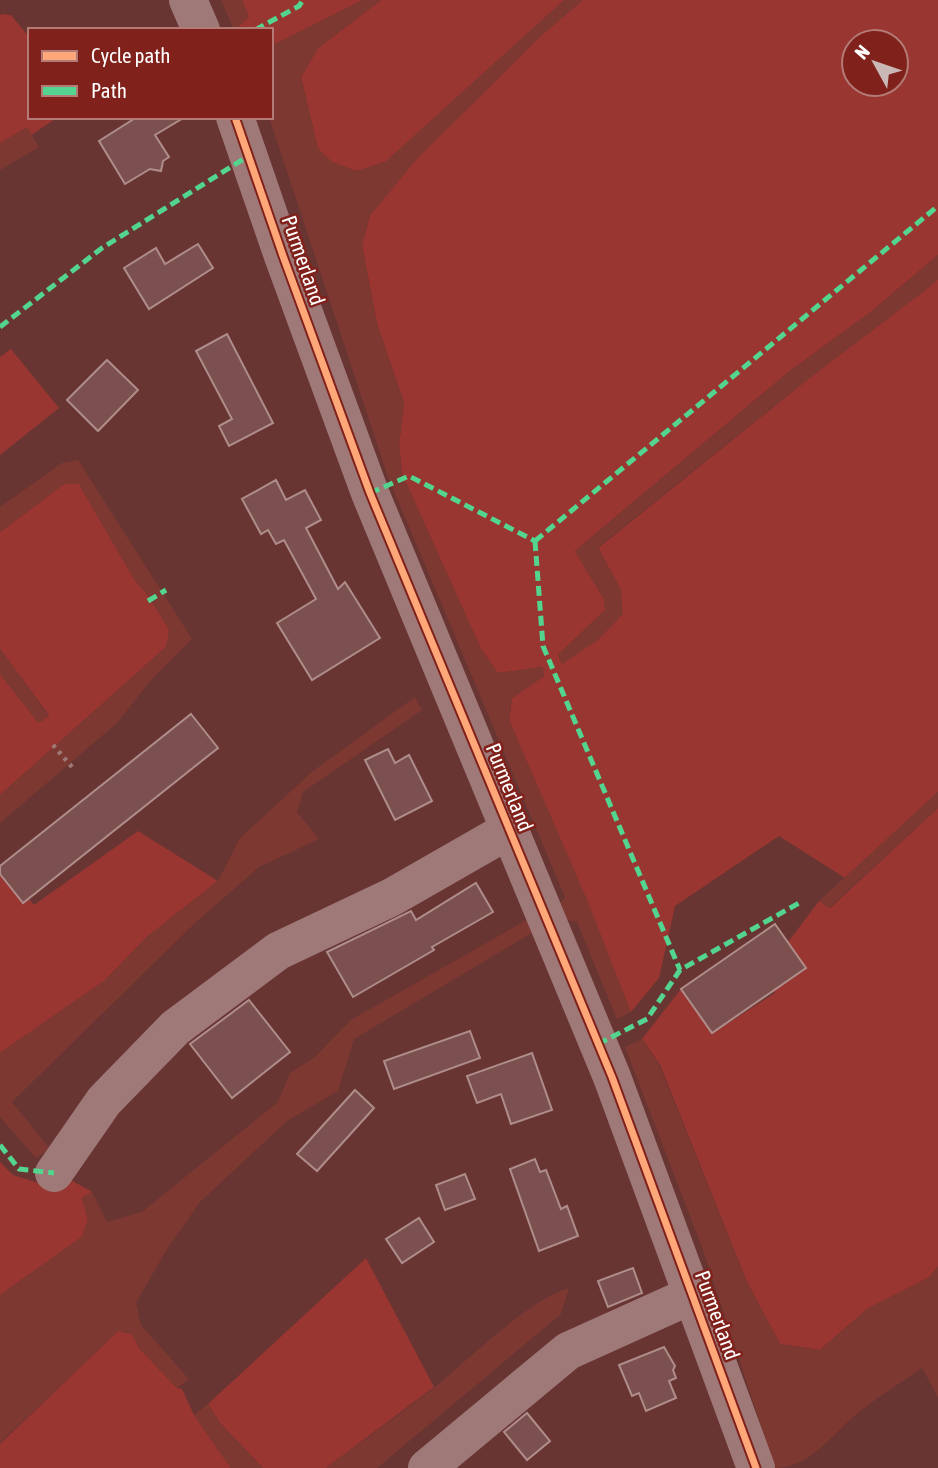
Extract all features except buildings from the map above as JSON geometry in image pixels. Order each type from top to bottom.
[{"type":"street","points":[[188,0],[200,28]]},
{"type":"street","name":"Purmerland","points":[[236,119],[370,494],[612,1077],[756,1468]]},
{"type":"street","points":[[54,1173],[104,1101],[175,1027],[278,951],[393,897],[509,830]]},
{"type":"street","points":[[427,1468],[568,1351],[692,1295]]},
{"type":"path","points":[[53,745],[72,767]]},
{"type":"shaded area","points":[[221,0],[242,0],[249,17],[233,28]]},
{"type":"shaded area","points":[[242,0],[363,0],[273,45],[273,28],[236,28],[249,17]]},
{"type":"shaded area","points":[[363,0],[381,0],[318,48],[301,77],[318,149],[332,162],[357,171],[385,162],[564,0],[583,0],[540,37],[416,160],[369,217],[362,246],[377,324],[404,403],[399,445],[402,474],[481,649],[498,673],[543,667],[544,676],[512,698],[509,720],[586,897],[631,1012],[617,1019],[577,922],[563,919],[535,931],[354,1039],[338,1091],[287,1121],[200,1202],[167,1249],[136,1303],[141,1325],[189,1379],[177,1388],[139,1348],[132,1334],[118,1331],[0,1443],[0,1295],[82,1237],[88,1220],[82,1198],[92,1192],[107,1222],[142,1212],[278,1102],[290,1073],[315,1057],[351,1020],[530,918],[557,908],[565,897],[388,477],[270,119],[273,119],[273,45]]},
{"type":"shaded area","points":[[381,0],[938,0],[938,255],[872,311],[786,374],[575,551],[604,599],[605,610],[621,590],[598,548],[938,279],[938,792],[845,878],[779,836],[675,906],[659,978],[631,1012],[509,720],[512,698],[544,676],[542,667],[498,673],[481,649],[402,474],[399,445],[404,403],[377,324],[362,245],[384,162],[358,171],[332,162],[318,149],[301,77],[318,48]],"holes":[[[604,611],[562,663],[558,655]]]},
{"type":"shaded area","points":[[0,15],[11,15],[28,36],[28,119],[55,119],[0,156]]},
{"type":"shaded area","points":[[27,127],[39,147],[0,170],[0,143]]},
{"type":"shaded area","points":[[938,255],[938,279],[927,289],[807,380],[598,547],[621,590],[623,614],[598,640],[562,664],[558,655],[605,610],[604,599],[575,551],[786,374],[872,311]]},
{"type":"shaded area","points":[[11,349],[59,408],[0,455],[0,357]]},
{"type":"shaded area","points":[[78,460],[192,639],[150,681],[118,722],[0,823],[0,795],[166,647],[169,630],[147,594],[134,579],[79,484],[64,484],[0,532],[0,507],[62,463]]},
{"type":"shaded area","points":[[64,484],[79,484],[134,579],[170,630],[166,647],[0,795],[0,674],[38,722],[49,715],[0,649],[0,532]]},
{"type":"shaded area","points":[[0,649],[49,716],[39,723],[0,674]]},
{"type":"shaded area","points":[[415,697],[422,710],[303,792],[297,812],[319,839],[259,867],[195,923],[12,1102],[50,1149],[36,1158],[0,1117],[0,1053],[104,981],[148,936],[218,881],[240,838],[313,771]]},
{"type":"shaded area","points":[[938,792],[938,808],[829,908],[819,901]]},
{"type":"shaded area","points":[[938,808],[938,1267],[928,1278],[867,1309],[820,1350],[780,1344],[747,1282],[660,1065],[642,1039],[681,989],[713,1033],[775,993],[764,974],[819,901],[830,908]]},
{"type":"shaded area","points":[[138,831],[218,881],[148,936],[104,981],[0,1053],[0,864],[34,905]]},
{"type":"shaded area","points":[[642,1039],[659,1065],[747,1282],[780,1344],[820,1350],[867,1309],[928,1278],[938,1267],[938,1397],[922,1368],[874,1400],[811,1456],[788,1466],[775,1468],[703,1250],[625,1047]]},
{"type":"shaded area","points":[[0,1162],[13,1175],[48,1186],[71,1180],[92,1192],[82,1198],[88,1220],[82,1237],[0,1295]]},
{"type":"shaded area","points":[[366,1258],[434,1387],[326,1468],[263,1468],[220,1423],[208,1404]]},
{"type":"shaded area","points":[[569,1288],[561,1314],[377,1468],[326,1468],[435,1387],[519,1317],[554,1294]]},
{"type":"shaded area","points":[[118,1331],[132,1334],[139,1348],[177,1388],[182,1389],[194,1415],[231,1468],[0,1468],[0,1444]]},
{"type":"shaded area","points":[[208,1404],[220,1423],[263,1468],[231,1468],[194,1415]]},
{"type":"marked path","points":[[259,28],[299,6],[303,0]]},
{"type":"marked path","points":[[0,327],[102,248],[250,155]]},
{"type":"marked path","points":[[535,541],[938,206]]},
{"type":"marked path","points":[[370,493],[409,476],[535,541]]},
{"type":"marked path","points":[[535,541],[543,646],[680,970]]},
{"type":"marked path","points":[[148,601],[166,590]]},
{"type":"marked path","points":[[598,1044],[647,1019],[680,970],[799,903]]},
{"type":"marked path","points":[[0,1145],[19,1169],[54,1173]]},
{"type":"cycle path","points":[[236,119],[370,493],[612,1077],[756,1468]]}]
